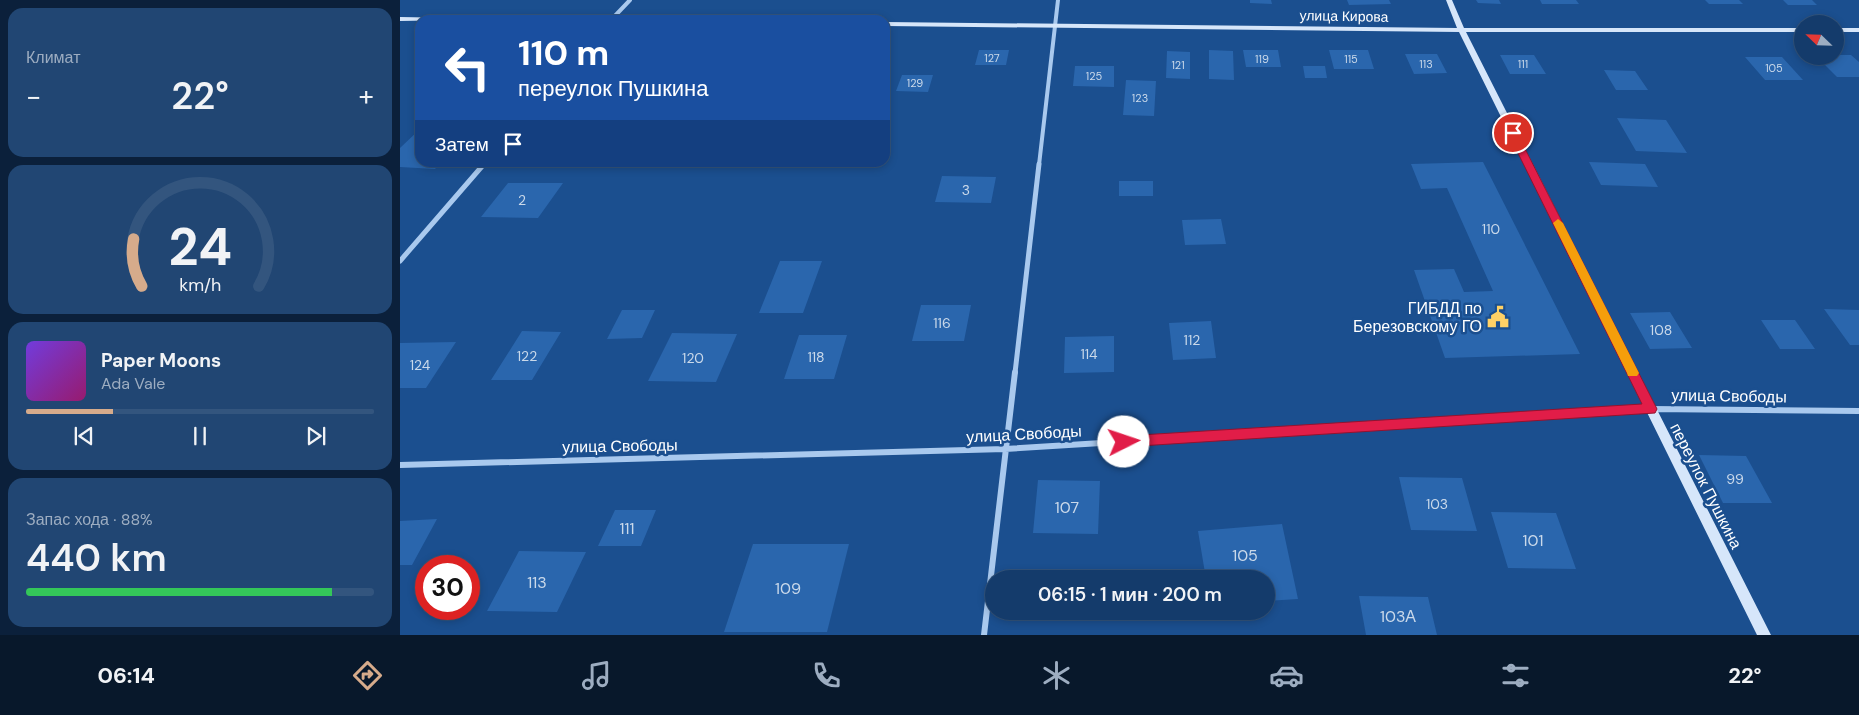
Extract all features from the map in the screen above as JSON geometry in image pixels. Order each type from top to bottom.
[{"type":"street","points":[[616,15],[630,0]]},
{"type":"street","points":[[984,635],[1058,0]]},
{"type":"street","name":"переулок Пушкина","points":[[1449,0],[1461,29],[1764,635]]},
{"type":"street","points":[[400,19],[415,19]]},
{"type":"street","name":"улица Кирова","points":[[890,24],[1794,30]]},
{"type":"street","points":[[1844,30],[1859,30]]},
{"type":"street","points":[[400,261],[482,167]]},
{"type":"street","name":"улица Свободы","points":[[400,465],[1005,449],[1651,409],[1859,411]]},
{"type":"building","points":[[1250,0],[1271,0],[1272,4],[1250,3]]},
{"type":"building","points":[[1347,0],[1389,0],[1391,4],[1349,5]]},
{"type":"building","points":[[1476,0],[1499,0],[1501,4],[1478,3]]},
{"type":"building","points":[[1540,0],[1576,0],[1579,4],[1542,4]]},
{"type":"building","points":[[1705,0],[1739,0],[1743,4],[1709,4]]},
{"type":"building","points":[[1783,0],[1812,0],[1817,5],[1788,5]]},
{"type":"building","points":[[979,50],[1009,50],[1006,65],[975,65]]},
{"type":"building","points":[[1209,50],[1233,51],[1234,80],[1209,79]]},
{"type":"building","points":[[1243,50],[1278,50],[1281,67],[1246,67]]},
{"type":"building","points":[[1329,50],[1368,50],[1374,69],[1334,69]]},
{"type":"building","points":[[1167,51],[1190,52],[1190,79],[1166,78]]},
{"type":"building","points":[[1405,54],[1437,54],[1447,73],[1414,74]]},
{"type":"building","points":[[1500,55],[1534,55],[1546,74],[1510,74]]},
{"type":"building","points":[[1844,55],[1851,55],[1859,62],[1859,77],[1837,77],[1825,65],[1844,65]]},
{"type":"building","points":[[1745,57],[1782,57],[1803,80],[1765,80]]},
{"type":"building","points":[[1075,66],[1114,66],[1114,87],[1073,86]]},
{"type":"building","points":[[1303,66],[1325,66],[1327,78],[1305,78]]},
{"type":"building","points":[[1604,70],[1635,71],[1648,90],[1616,90]]},
{"type":"building","points":[[902,75],[933,75],[928,92],[896,91]]},
{"type":"building","points":[[1126,80],[1156,81],[1154,116],[1123,115]]},
{"type":"building","points":[[1617,118],[1666,120],[1687,153],[1636,151]]},
{"type":"building","points":[[415,134],[415,167],[437,167],[435,169],[400,167],[400,148]]},
{"type":"building","points":[[1483,162],[1580,354],[1445,358],[1414,270],[1454,269],[1464,292],[1493,291],[1447,188],[1421,189],[1411,164]]},
{"type":"building","points":[[1589,162],[1645,164],[1658,187],[1601,185]]},
{"type":"building","points":[[942,176],[996,177],[991,203],[935,202]]},
{"type":"building","points":[[1119,181],[1153,181],[1153,196],[1119,196]]},
{"type":"building","points":[[508,183],[563,183],[538,218],[481,217]]},
{"type":"building","points":[[1221,219],[1226,244],[1185,245],[1182,220]]},
{"type":"building","points":[[780,261],[822,261],[803,313],[759,313]]},
{"type":"building","points":[[921,305],[971,305],[964,341],[912,341]]},
{"type":"building","points":[[1824,309],[1859,310],[1859,345],[1850,345]]},
{"type":"building","points":[[622,310],[655,310],[642,338],[607,339]]},
{"type":"building","points":[[1670,312],[1692,348],[1650,349],[1630,313]]},
{"type":"building","points":[[1761,320],[1795,320],[1815,349],[1780,349]]},
{"type":"building","points":[[1211,321],[1216,358],[1173,360],[1169,323]]},
{"type":"building","points":[[522,331],[561,332],[532,380],[491,380]]},
{"type":"building","points":[[672,333],[737,334],[716,382],[648,381]]},
{"type":"building","points":[[799,335],[847,335],[834,379],[784,379]]},
{"type":"building","points":[[1114,336],[1114,372],[1064,373],[1065,337]]},
{"type":"building","points":[[456,342],[426,388],[400,388],[400,343]]},
{"type":"building","points":[[1699,455],[1746,456],[1772,503],[1723,503]]},
{"type":"building","points":[[1399,477],[1462,478],[1477,531],[1411,530]]},
{"type":"building","points":[[1038,480],[1100,481],[1098,534],[1033,533]]},
{"type":"building","points":[[615,510],[656,510],[641,546],[598,546]]},
{"type":"building","points":[[1491,512],[1556,513],[1576,569],[1508,568]]},
{"type":"building","points":[[437,519],[417,555],[415,555],[412,565],[400,565],[400,521]]},
{"type":"building","points":[[1282,524],[1298,599],[1275,600],[1275,570],[1204,570],[1198,531]]},
{"type":"building","points":[[753,544],[849,544],[827,632],[724,632]]},
{"type":"building","points":[[519,551],[586,552],[557,612],[487,611]]},
{"type":"building","points":[[1359,596],[1428,597],[1437,635],[1366,635]]},
{"type":"slow traffic","points":[[1558,223],[1633,373]]},
{"type":"place","name":"ГИБДД по Березовскому ГО","points":[[1498,317]]},
{"type":"route","points":[[1124,442],[1651,409],[1513,133]]}]
